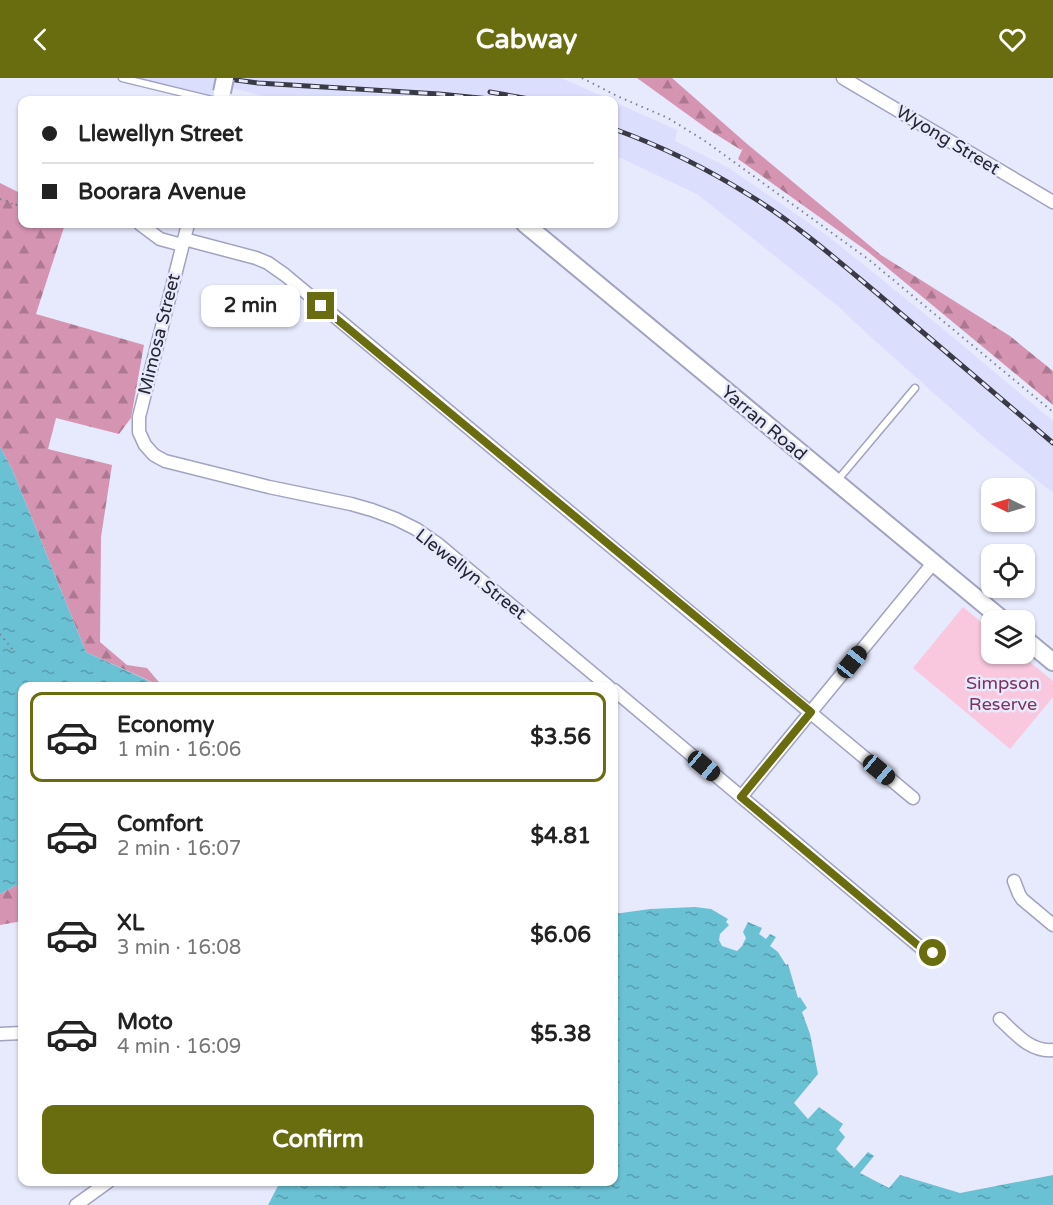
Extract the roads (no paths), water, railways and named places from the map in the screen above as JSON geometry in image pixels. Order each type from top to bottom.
[{"type":"street","name":"Wyong Street","points":[[843,78],[1053,202]]},
{"type":"street","points":[[145,228],[160,239],[242,253],[268,263],[285,275],[913,798]]},
{"type":"street","name":"Mimosa Street","points":[[145,445],[139,432],[139,417],[187,228]]},
{"type":"street","name":"Yarran Road","points":[[530,228],[991,610]]},
{"type":"street","name":"Llewellyn Street","points":[[145,445],[154,455],[165,461],[269,487],[351,504],[396,519],[416,529],[439,545],[603,682]]},
{"type":"street","points":[[741,797],[934,562]]},
{"type":"street","points":[[1035,647],[1053,662]]},
{"type":"street","points":[[618,693],[926,952],[937,953]]},
{"type":"street","points":[[1014,881],[1022,898],[1053,925]]},
{"type":"street","points":[[1000,1019],[1032,1047],[1053,1050]]},
{"type":"street","points":[[0,1034],[18,1033]]},
{"type":"street","points":[[76,1205],[102,1186]]},
{"type":"lane","points":[[122,78],[220,95]]},
{"type":"lane","points":[[836,482],[915,388]]},
{"type":"water","points":[[0,447],[12,469],[86,652],[151,682],[18,682],[18,884],[0,894]]},
{"type":"water","points":[[695,907],[711,909],[728,919],[726,922],[729,925],[720,934],[719,940],[722,946],[737,951],[746,938],[743,932],[748,922],[762,928],[759,934],[766,939],[770,934],[776,937],[770,946],[778,952],[786,965],[788,964],[798,998],[800,997],[807,1008],[802,1012],[810,1034],[818,1074],[794,1103],[808,1119],[819,1107],[843,1124],[839,1130],[845,1137],[836,1149],[854,1168],[868,1152],[874,1156],[860,1173],[889,1188],[900,1175],[960,1193],[1053,1175],[1053,1205],[268,1205],[278,1186],[618,1186],[618,913]]},
{"type":"railway","points":[[221,78],[258,83],[459,96]]},
{"type":"railway","points":[[490,92],[512,96]]},
{"type":"railway","points":[[618,131],[700,167],[783,218],[816,242],[1053,443]]},
{"type":"park label","name":"Simpson Reserve","points":[[1003,693]]}]
